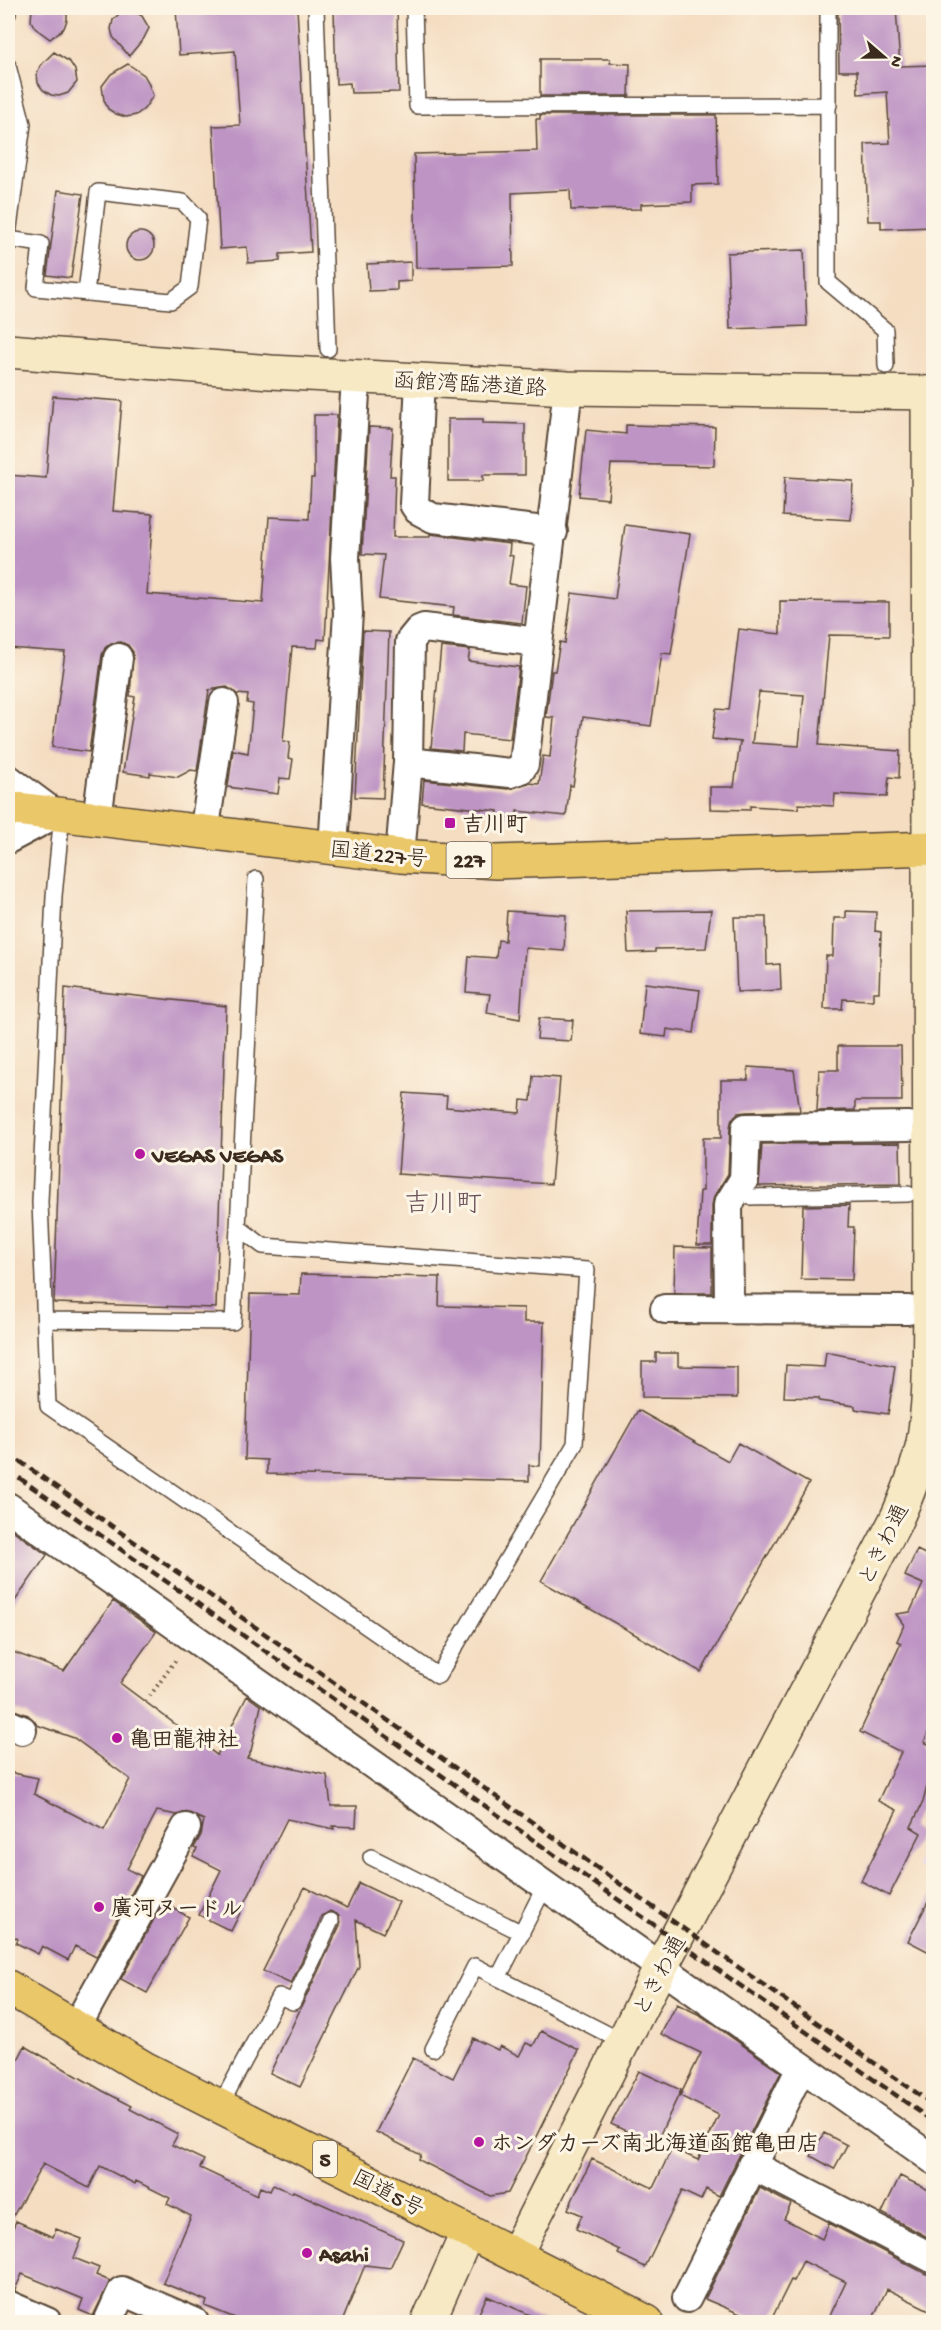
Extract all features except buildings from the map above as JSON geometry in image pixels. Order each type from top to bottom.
[{"type":"highway","name":"国道227号","points":[[8,808],[400,856],[496,862],[932,848]]},
{"type":"highway","name":"国道5号","points":[[8,1987],[75,2029],[144,2068],[647,2322]]},
{"type":"street","name":"函館湾臨港道路","points":[[8,351],[271,372],[568,388],[931,393]]},
{"type":"street","points":[[333,848],[348,613],[345,558],[356,377]]},
{"type":"street","points":[[420,380],[414,504],[418,510],[433,518],[553,532]]},
{"type":"street","points":[[408,762],[510,773],[521,769],[524,764],[553,532],[568,388]]},
{"type":"street","name":"ときわ通","points":[[515,2255],[660,1969],[895,1522],[915,1471],[930,1413],[930,1308],[924,1179],[932,848],[931,393]]},
{"type":"street","points":[[400,856],[408,762],[410,641],[419,630],[424,628],[538,642]]},
{"type":"street","points":[[97,819],[118,658]]},
{"type":"street","points":[[204,833],[224,703]]},
{"type":"street","points":[[8,779],[58,814],[8,839]]},
{"type":"street","points":[[729,1309],[728,1205],[744,1179],[746,1128],[908,1126]]},
{"type":"street","points":[[665,1309],[908,1310]]},
{"type":"street","points":[[8,1507],[933,2160]]},
{"type":"street","points":[[75,2029],[186,1828]]},
{"type":"street","points":[[687,2298],[801,2068]]},
{"type":"street","points":[[752,2165],[933,2259]]},
{"type":"street","points":[[428,2322],[468,2231]]},
{"type":"street","points":[[108,2322],[122,2291],[194,2322]]},
{"type":"street","points":[[8,2305],[47,2322]]},
{"type":"lane","points":[[8,8],[8,14]]},
{"type":"lane","points":[[316,8],[328,348]]},
{"type":"lane","points":[[414,8],[417,106],[829,105]]},
{"type":"lane","points":[[828,8],[828,282],[885,330],[886,366]]},
{"type":"lane","points":[[8,66],[23,124],[8,237],[41,244],[36,288],[86,293],[171,301],[189,287],[198,218],[183,202],[98,192],[86,293]]},
{"type":"lane","points":[[58,814],[40,1202],[48,1406],[438,1676],[575,1444],[587,1270],[263,1246],[238,1227]]},
{"type":"lane","points":[[45,1320],[233,1322],[256,879]]},
{"type":"lane","points":[[737,1191],[750,1197],[924,1179]]},
{"type":"lane","points":[[371,1857],[522,1933]]},
{"type":"lane","points":[[498,1978],[545,1886]]},
{"type":"lane","points":[[220,2106],[279,1996],[293,2002],[331,1921]]},
{"type":"lane","points":[[433,2049],[475,1966],[623,2042]]},
{"type":"path","points":[[150,1696],[192,1638]]},
{"type":"shaded area","points":[[933,1789],[933,1868],[917,1867]]},
{"type":"railway","points":[[8,1453],[934,2105]]},
{"type":"railway","points":[[8,1470],[934,2122]]},
{"type":"place","name":"吉川町","points":[[450,823]]},
{"type":"place","name":"VEGAS VEGAS","points":[[140,1154]]},
{"type":"place","name":"亀田龍神社","points":[[117,1738]]},
{"type":"place","name":"廣河ヌードル","points":[[99,1907]]},
{"type":"place","name":"ホンダカーズ南北海道函館亀田店","points":[[479,2142]]},
{"type":"place","name":"Asahi","points":[[307,2253]]},
{"type":"district","name":"吉川町","points":[[443,1202]]}]
